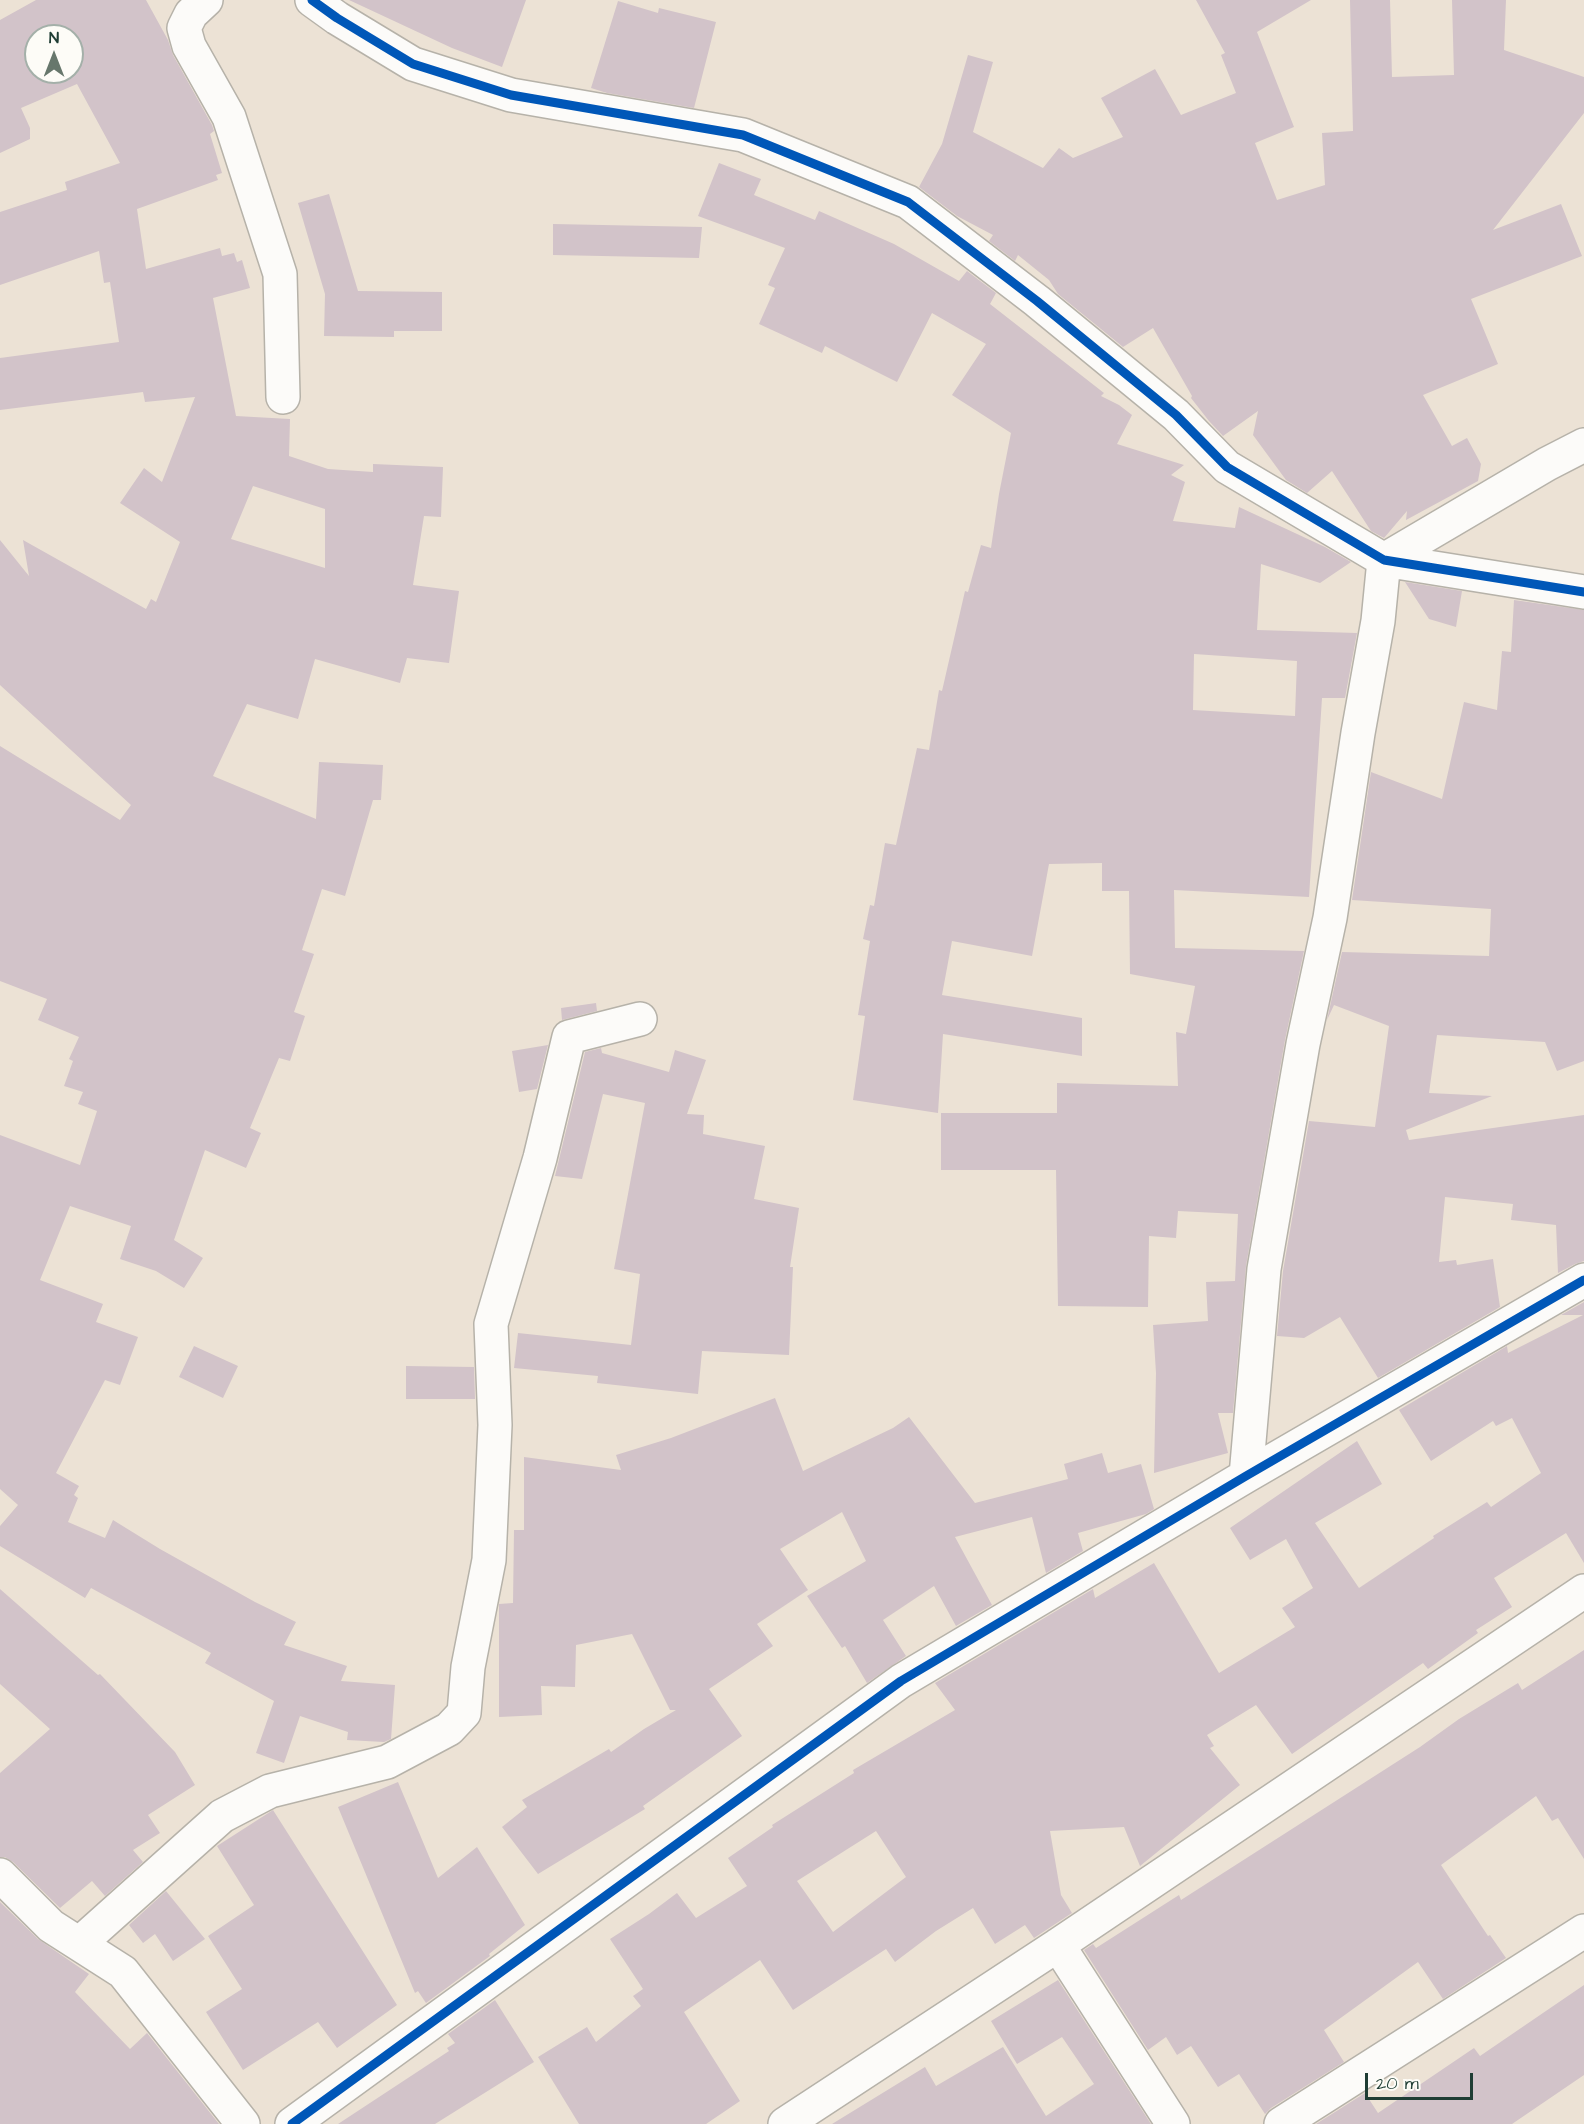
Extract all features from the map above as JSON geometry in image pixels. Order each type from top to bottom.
[{"type":"street","points":[[206,0],[191,14],[184,28],[189,46],[229,117],[279,274],[284,397]]},
{"type":"street","points":[[312,0],[337,18],[413,64],[511,95],[743,135],[908,202],[1037,301],[1176,415],[1227,467],[1384,560],[1584,592]]},
{"type":"street","points":[[1384,560],[1547,464],[1584,446]]},
{"type":"street","points":[[1246,1476],[1264,1269],[1303,1044],[1330,918],[1358,733],[1378,621],[1384,560]]},
{"type":"street","points":[[79,1944],[222,1816],[270,1791],[387,1762],[449,1729],[464,1713],[468,1667],[489,1560],[495,1425],[490,1324],[540,1158],[569,1036],[640,1018]]},
{"type":"street","points":[[292,2124],[901,1681],[1246,1476],[1584,1280]]},
{"type":"street","points":[[785,2124],[1058,1945],[1584,1592]]},
{"type":"street","points":[[0,1875],[51,1926],[123,1972],[243,2124]]},
{"type":"street","points":[[1281,2124],[1584,1931]]},
{"type":"street","points":[[1058,1945],[1173,2124]]},
{"type":"building","points":[[36,0],[146,0],[168,40],[173,55],[212,125],[214,131],[210,134],[222,173],[216,175],[218,180],[137,209],[146,269],[220,248],[222,256],[234,253],[237,262],[242,260],[250,288],[213,298],[236,416],[290,419],[289,456],[328,469],[373,472],[373,464],[443,467],[441,517],[424,516],[413,585],[459,591],[449,663],[407,658],[400,683],[315,659],[298,719],[247,704],[213,776],[316,819],[319,762],[383,765],[381,800],[373,800],[345,896],[322,889],[302,950],[314,954],[294,1012],[305,1016],[290,1061],[279,1058],[250,1128],[261,1133],[246,1168],[205,1150],[174,1240],[203,1258],[184,1288],[156,1271],[120,1259],[131,1226],[70,1206],[40,1280],[103,1304],[96,1322],[138,1337],[120,1385],[105,1380],[56,1473],[79,1486],[74,1495],[78,1498],[68,1522],[105,1538],[113,1520],[255,1602],[296,1622],[284,1645],[347,1666],[341,1681],[395,1685],[391,1739],[384,1742],[347,1740],[348,1732],[300,1716],[284,1763],[256,1753],[274,1701],[205,1663],[211,1653],[91,1588],[85,1598],[0,1546],[0,1526],[18,1505],[0,1489],[0,1135],[80,1165],[97,1111],[78,1104],[83,1092],[64,1086],[73,1061],[69,1059],[79,1037],[38,1020],[47,999],[0,981],[0,746],[120,820],[131,805],[0,685],[0,540],[29,576],[23,540],[146,609],[151,599],[156,602],[180,542],[120,503],[144,468],[162,482],[195,397],[145,402],[143,392],[0,410],[0,358],[119,342],[110,282],[104,283],[99,251],[0,285],[0,212],[67,190],[65,182],[120,163],[77,84],[21,108],[30,128],[30,139],[0,153],[0,20]],"holes":[[[253,486],[325,509],[325,568],[231,539]]]},
{"type":"building","points":[[349,0],[526,0],[502,67],[452,48]]},
{"type":"building","points":[[1196,0],[1311,0],[1257,32],[1294,127],[1255,143],[1277,200],[1325,185],[1322,133],[1353,131],[1350,0],[1390,0],[1392,77],[1454,75],[1452,0],[1506,0],[1504,50],[1584,77],[1584,113],[1493,230],[1561,204],[1582,256],[1471,299],[1498,364],[1423,395],[1452,446],[1467,438],[1481,464],[1478,481],[1406,520],[1407,511],[1384,538],[1371,531],[1332,471],[1307,493],[1286,480],[1253,435],[1258,411],[1223,436],[1191,398],[1192,396],[1153,328],[1123,347],[1058,294],[1049,280],[1018,255],[1015,261],[989,241],[993,235],[957,216],[919,187],[942,144],[968,55],[993,62],[973,132],[1043,168],[1059,148],[1073,158],[1123,137],[1101,98],[1155,69],[1181,115],[1236,93],[1221,55],[1225,53]]},
{"type":"building","points":[[618,1],[658,13],[659,8],[716,22],[694,108],[607,93],[591,88]]},
{"type":"building","points":[[719,163],[761,179],[754,195],[815,220],[819,211],[894,244],[959,281],[967,271],[996,293],[990,304],[1104,393],[1101,396],[1132,415],[1117,444],[1184,465],[1171,475],[1185,482],[1173,521],[1235,528],[1239,507],[1325,547],[1351,562],[1320,583],[1261,564],[1257,630],[1357,633],[1345,698],[1322,698],[1309,897],[1174,890],[1175,948],[1304,951],[1285,1040],[1246,1266],[1233,1413],[1218,1413],[1228,1453],[1154,1473],[1156,1373],[1153,1325],[1208,1321],[1206,1282],[1235,1281],[1238,1214],[1178,1211],[1176,1238],[1149,1236],[1148,1307],[1058,1306],[1056,1170],[941,1170],[941,1113],[1057,1113],[1057,1083],[1178,1086],[1176,1032],[1186,1034],[1195,986],[1130,974],[1129,891],[1102,891],[1102,863],[1049,864],[1032,956],[952,941],[942,995],[1082,1018],[1082,1056],[943,1034],[938,1113],[853,1100],[865,1016],[858,1015],[870,941],[863,939],[870,905],[874,906],[885,843],[896,845],[917,748],[929,750],[939,690],[942,691],[965,591],[968,592],[981,545],[991,548],[1011,433],[952,395],[986,344],[932,313],[897,382],[825,346],[822,353],[759,324],[775,288],[768,285],[785,248],[698,216]],"holes":[[[1194,654],[1297,661],[1295,716],[1193,710]]]},
{"type":"building","points":[[329,194],[358,291],[442,292],[442,331],[394,331],[394,337],[324,336],[325,294],[298,203]]},
{"type":"building","points":[[553,224],[702,227],[699,258],[553,255]]},
{"type":"building","points":[[1405,582],[1462,591],[1456,627],[1429,619]]},
{"type":"building","points":[[1514,600],[1584,610],[1584,1061],[1557,1071],[1545,1042],[1437,1035],[1429,1093],[1492,1096],[1406,1130],[1409,1140],[1584,1115],[1584,1261],[1558,1273],[1556,1225],[1511,1220],[1513,1204],[1445,1197],[1439,1262],[1456,1260],[1457,1265],[1493,1259],[1500,1307],[1378,1378],[1340,1317],[1304,1338],[1277,1336],[1283,1271],[1309,1121],[1375,1127],[1389,1026],[1334,1005],[1327,1020],[1342,952],[1489,956],[1491,909],[1352,900],[1371,772],[1442,799],[1464,702],[1497,710],[1502,651],[1511,652]]},
{"type":"building","points":[[596,1003],[597,1011],[562,1020],[561,1008]]},
{"type":"building","points":[[548,1045],[537,1089],[519,1092],[512,1051]]},
{"type":"building","points":[[601,1048],[602,1053],[669,1072],[675,1050],[706,1060],[687,1114],[704,1115],[703,1134],[765,1146],[754,1199],[799,1208],[790,1267],[793,1267],[789,1355],[702,1351],[698,1394],[597,1383],[598,1376],[514,1368],[518,1333],[631,1345],[640,1274],[614,1269],[645,1103],[603,1094],[582,1179],[555,1176],[585,1052]]},
{"type":"building","points":[[1584,1302],[1584,1563],[1566,1533],[1494,1578],[1512,1607],[1476,1630],[1478,1633],[1428,1669],[1423,1663],[1292,1754],[1256,1705],[1207,1735],[1214,1746],[1210,1748],[1240,1785],[1140,1866],[1124,1827],[1050,1831],[1061,1895],[1072,1913],[1034,1938],[1025,1925],[995,1944],[973,1908],[936,1931],[895,1962],[886,1949],[793,2010],[760,1960],[684,2012],[740,2101],[706,2124],[579,2124],[538,2057],[587,2027],[596,2042],[641,2006],[633,1996],[643,1989],[610,1939],[677,1893],[696,1918],[747,1886],[728,1858],[773,1827],[772,1825],[854,1773],[853,1770],[955,1710],[935,1683],[1093,1589],[1095,1598],[1154,1563],[1219,1673],[1295,1627],[1282,1608],[1313,1588],[1286,1539],[1250,1560],[1230,1528],[1357,1441],[1382,1484],[1315,1523],[1359,1588],[1434,1538],[1433,1536],[1487,1502],[1491,1507],[1541,1473],[1512,1418],[1496,1426],[1493,1421],[1431,1461],[1399,1410],[1507,1346],[1508,1353],[1583,1315],[1561,1315]],"holes":[[[876,1831],[906,1877],[833,1932],[797,1881]]]},
{"type":"building","points":[[194,1346],[238,1366],[223,1398],[179,1377]]},
{"type":"building","points":[[406,1366],[474,1367],[475,1399],[406,1399]]},
{"type":"building","points":[[775,1398],[803,1471],[893,1428],[909,1417],[975,1503],[1068,1479],[1064,1464],[1102,1453],[1108,1473],[1141,1464],[1154,1509],[1146,1514],[1078,1533],[1083,1551],[1046,1573],[1032,1517],[955,1537],[992,1605],[956,1626],[934,1586],[883,1620],[906,1656],[867,1683],[845,1646],[842,1648],[807,1596],[866,1561],[842,1512],[780,1549],[808,1590],[757,1624],[773,1646],[709,1689],[742,1736],[643,1806],[645,1809],[538,1874],[502,1827],[527,1807],[522,1800],[609,1749],[611,1752],[676,1710],[670,1710],[632,1634],[576,1645],[575,1687],[541,1686],[542,1715],[499,1717],[499,1604],[513,1603],[514,1530],[524,1530],[524,1457],[621,1470],[616,1455],[671,1438]]},
{"type":"building","points":[[0,1589],[98,1675],[100,1674],[175,1752],[195,1785],[148,1815],[160,1833],[133,1850],[143,1862],[105,1896],[92,1881],[60,1908],[13,1862],[0,1857],[0,1773],[50,1729],[0,1684]]},
{"type":"building","points":[[1584,1650],[1584,1859],[1558,1818],[1552,1821],[1536,1796],[1441,1865],[1488,1936],[1490,1935],[1506,1958],[1443,1999],[1418,1962],[1324,2030],[1344,2062],[1265,2114],[1239,2074],[1218,2087],[1191,2046],[1177,2055],[1166,2037],[1148,2050],[1084,1950],[1093,1944],[1096,1948],[1179,1895],[1181,1900],[1420,1747],[1459,1719],[1518,1683],[1522,1690]]},
{"type":"building","points":[[398,1782],[438,1878],[477,1847],[525,1925],[489,1954],[490,1956],[426,2003],[418,1991],[415,1993],[338,1807]]},
{"type":"building","points":[[273,1810],[397,2005],[337,2048],[318,2022],[243,2070],[206,2012],[242,1989],[208,1936],[254,1905],[217,1846]]},
{"type":"building","points":[[166,1891],[205,1939],[173,1961],[155,1934],[143,1943],[129,1925]]},
{"type":"building","points":[[0,1902],[38,1939],[89,1974],[75,1992],[130,2049],[147,2033],[219,2124],[0,2124]]},
{"type":"building","points":[[1058,1980],[1151,2124],[832,2124],[925,2067],[936,2086],[1003,2047],[1046,2116],[1094,2084],[1062,2037],[1017,2064],[991,2021]]},
{"type":"building","points":[[1584,1985],[1584,2075],[1512,2124],[1316,2124],[1365,2093],[1378,2113],[1474,2048],[1480,2056]]},
{"type":"building","points":[[495,2000],[534,2062],[435,2124],[338,2124],[449,2051],[447,2048],[455,2043],[448,2034]]},
{"type":"cycle path","points":[[312,0],[337,18],[413,64],[511,95],[743,135],[908,202],[1037,301],[1176,415],[1227,467],[1384,560],[1584,592]]},
{"type":"cycle path","points":[[292,2124],[901,1681],[1246,1476],[1584,1280]]}]
